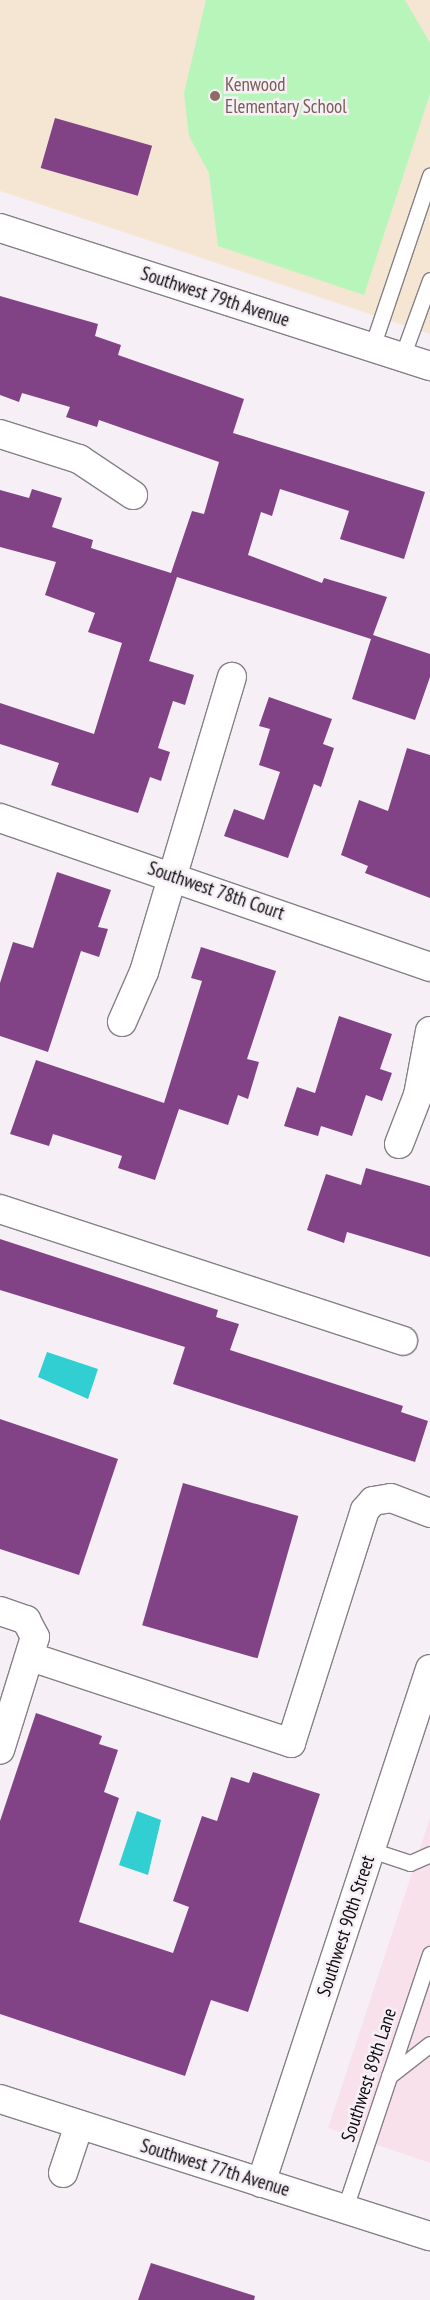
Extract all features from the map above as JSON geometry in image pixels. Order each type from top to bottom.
[{"type":"street","name":"Southwest 79th Avenue","points":[[0,228],[430,366]]},
{"type":"street","points":[[0,434],[79,459],[133,495]]},
{"type":"street","points":[[122,1022],[144,972],[232,677]]},
{"type":"street","name":"Southwest 78th Court","points":[[0,818],[173,875],[430,967]]},
{"type":"street","points":[[399,1144],[418,1095],[430,1030]]},
{"type":"street","points":[[0,1209],[403,1341]]},
{"type":"street","points":[[31,1657],[291,1743],[365,1510],[373,1501],[390,1498],[430,1513]]},
{"type":"street","points":[[0,1610],[32,1626],[31,1657],[0,1750]]},
{"type":"street","name":"Southwest 90th Street","points":[[261,2183],[430,1669]]},
{"type":"street","name":"Southwest 77th Avenue","points":[[0,2100],[430,2236]]},
{"type":"street","points":[[63,2173],[79,2125]]},
{"type":"lane","points":[[372,347],[430,176]]},
{"type":"lane","points":[[402,357],[430,280]]},
{"type":"lane","points":[[371,1850],[410,1863],[430,1854]]},
{"type":"lane","name":"Southwest 89th Lane","points":[[346,2208],[430,1954]]},
{"type":"lane","points":[[389,2076],[430,2044]]},
{"type":"shaded area","name":"Kenwood Elementary School","points":[[0,0],[430,0],[430,334],[0,191]]},
{"type":"shaded area","points":[[430,1818],[430,2163],[328,2128]]},
{"type":"green space","points":[[206,0],[405,0],[430,43],[430,94],[364,295],[218,246],[209,173],[189,136],[184,93]]},
{"type":"water","points":[[47,1352],[98,1369],[88,1399],[38,1377]]},
{"type":"water","points":[[137,1811],[161,1820],[148,1875],[119,1865]]},
{"type":"building","points":[[55,118],[152,146],[138,196],[41,168]]},
{"type":"building","points":[[0,296],[98,324],[95,336],[121,345],[118,355],[244,399],[233,433],[425,492],[404,559],[340,539],[349,511],[280,489],[272,516],[261,512],[248,555],[322,583],[324,578],[387,597],[373,635],[430,654],[430,677],[415,720],[352,699],[371,639],[177,577],[149,661],[194,675],[185,705],[173,701],[158,748],[170,752],[161,781],[150,777],[138,813],[51,785],[59,763],[0,744],[0,703],[94,734],[122,643],[88,632],[95,613],[45,595],[56,562],[0,547],[0,490],[29,498],[32,489],[62,498],[52,527],[93,540],[91,548],[171,573],[192,511],[204,514],[219,462],[99,420],[97,427],[66,417],[70,407],[22,393],[19,402],[0,395]]},
{"type":"building","points":[[269,697],[332,719],[323,744],[334,748],[321,787],[314,784],[288,858],[224,836],[234,809],[264,820],[280,772],[259,765],[270,729],[259,726]]},
{"type":"building","points":[[407,748],[430,755],[430,898],[365,873],[368,866],[341,855],[359,800],[388,811]]},
{"type":"building","points":[[57,872],[111,890],[98,927],[108,929],[99,957],[81,951],[48,1052],[0,1036],[0,983],[13,942],[33,948]]},
{"type":"building","points":[[201,947],[276,971],[247,1059],[259,1062],[248,1099],[238,1095],[228,1125],[179,1109],[155,1180],[118,1168],[122,1156],[53,1134],[49,1146],[10,1134],[36,1060],[164,1103],[202,981],[191,978]]},
{"type":"building","points":[[339,1016],[392,1034],[380,1069],[392,1073],[382,1101],[366,1095],[352,1136],[321,1126],[318,1136],[284,1126],[297,1087],[315,1093]]},
{"type":"building","points":[[366,1168],[430,1186],[430,1257],[347,1232],[344,1243],[307,1230],[326,1174],[361,1185]]},
{"type":"building","points":[[0,1239],[218,1310],[216,1317],[239,1324],[230,1350],[403,1406],[401,1412],[428,1421],[415,1462],[173,1384],[185,1347],[0,1290]]},
{"type":"building","points":[[0,1419],[118,1459],[79,1575],[0,1549]]},
{"type":"building","points":[[183,1483],[298,1516],[258,1658],[142,1625]]},
{"type":"building","points":[[36,1713],[102,1736],[99,1744],[118,1750],[104,1792],[119,1798],[79,1922],[173,1953],[189,1907],[173,1901],[202,1816],[217,1821],[231,1777],[249,1783],[253,1772],[320,1794],[248,2012],[211,2000],[185,2076],[0,2014],[0,1821]]},
{"type":"building","points":[[151,2263],[255,2296],[254,2300],[138,2300]]},
{"type":"place","name":"Kenwood Elementary School","points":[[215,96]]}]
